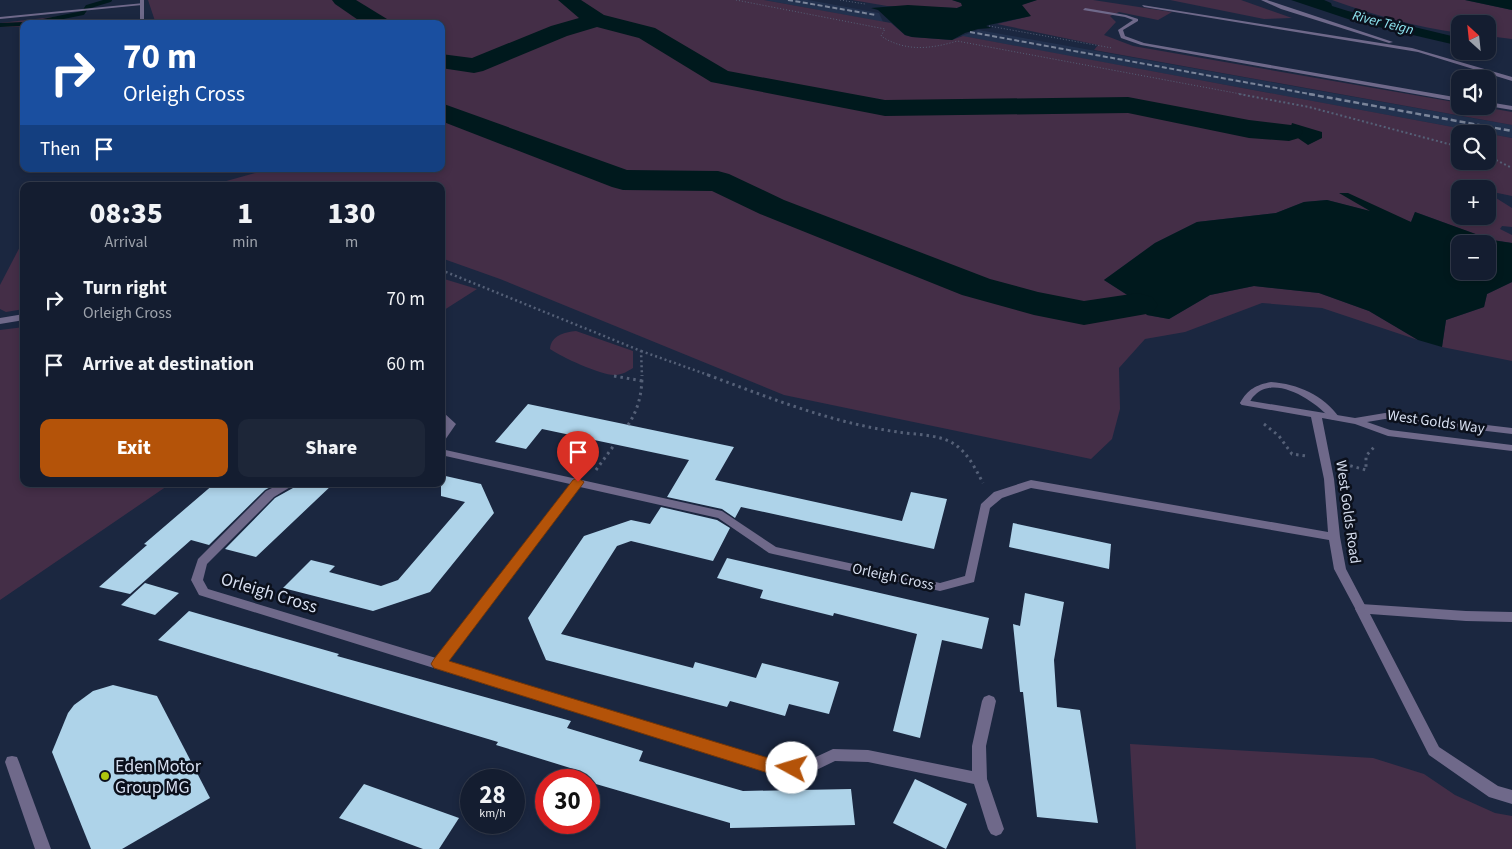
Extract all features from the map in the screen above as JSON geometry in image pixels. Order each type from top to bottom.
[{"type":"street","points":[[1263,0],[1283,8],[1512,79]]},
{"type":"street","points":[[0,18],[142,2],[142,20]]},
{"type":"street","points":[[1144,6],[1419,51]]},
{"type":"street","points":[[1085,9],[1126,16],[1136,20],[1120,30],[1123,37],[1143,44],[1451,98]]},
{"type":"street","points":[[1496,105],[1512,108]]},
{"type":"street","points":[[0,320],[20,318]]},
{"type":"street","name":"West Golds Way","points":[[1334,418],[1328,409],[1290,387],[1273,385],[1260,387],[1250,393],[1245,403],[1334,418],[1357,421],[1388,432],[1512,448]]},
{"type":"street","name":"West Golds Road","points":[[1316,415],[1329,478],[1334,537],[1340,569],[1434,751],[1494,792],[1512,796]]},
{"type":"street","name":"West Golds Way","points":[[1357,421],[1384,416],[1512,431]]},
{"type":"street","points":[[445,419],[451,424],[445,432]]},
{"type":"street","name":"Orleigh Cross","points":[[445,453],[722,515],[773,550],[940,587],[970,579],[985,507],[998,495]]},
{"type":"street","points":[[439,664],[582,483]]},
{"type":"street","points":[[998,495],[1031,484],[1334,537]]},
{"type":"street","name":"Orleigh Cross","points":[[283,487],[270,494],[202,562],[197,580],[203,592],[765,765],[806,769],[833,755],[868,756],[980,779]]},
{"type":"street","points":[[1361,609],[1512,617]]},
{"type":"street","points":[[989,701],[978,746],[980,779],[996,829]]},
{"type":"street","points":[[12,762],[43,849]]},
{"type":"path","points":[[736,0],[885,29],[882,36],[889,42],[918,48],[937,48],[957,41],[1152,76],[1309,107],[1451,145]]},
{"type":"path","points":[[840,0],[865,4]]},
{"type":"path","points":[[1496,160],[1512,168]]},
{"type":"path","points":[[445,272],[641,351],[803,410],[872,429],[939,438],[956,445],[970,460],[982,482],[998,495]]},
{"type":"path","points":[[628,425],[637,414],[643,382],[641,351]]},
{"type":"path","points":[[614,376],[643,382]]},
{"type":"path","points":[[1262,423],[1279,436],[1292,454]]},
{"type":"path","points":[[582,483],[615,444]]},
{"type":"shaded area","points":[[148,0],[764,0],[891,23],[905,35],[912,37],[952,40],[963,36],[1451,127],[1451,170],[1496,170],[1496,135],[1512,138],[1512,196],[1496,193],[1496,180],[1451,180],[1451,225],[1496,225],[1496,198],[1512,208],[1512,227],[1502,226],[1500,229],[1512,235],[1512,243],[1496,241],[1496,235],[1478,235],[1415,212],[1411,222],[1327,200],[1304,202],[1276,213],[1197,222],[1155,243],[1104,280],[1132,298],[1147,315],[1169,319],[1210,295],[1254,286],[1319,293],[1369,311],[1418,340],[1322,308],[1262,303],[1185,332],[1145,339],[1119,368],[1120,409],[1112,439],[1091,459],[784,395],[500,279],[445,259],[445,182],[223,182],[259,172],[445,172],[445,20],[155,20]]},
{"type":"shaded area","points":[[764,0],[808,0],[879,13],[883,22]]},
{"type":"shaded area","points":[[852,0],[952,0],[962,3],[962,6],[957,8],[887,6]]},
{"type":"shaded area","points":[[1037,0],[1093,0],[1172,12],[1158,20],[1119,12],[1110,16],[1116,22],[1104,35],[1133,46],[1451,101],[1451,114],[1094,50],[1098,45],[997,24],[1030,16],[1021,5]]},
{"type":"shaded area","points":[[1170,0],[1241,0],[1292,18],[1264,19]]},
{"type":"shaded area","points":[[1332,0],[1465,0],[1512,10],[1512,39],[1496,37],[1496,15],[1451,15],[1451,31],[1395,20]]},
{"type":"shaded area","points":[[88,13],[55,20],[26,20]]},
{"type":"shaded area","points":[[20,21],[20,27],[0,27],[0,23]]},
{"type":"shaded area","points":[[978,30],[1512,125],[1512,138],[1496,135],[1496,125],[1451,125],[1451,127],[961,36]]},
{"type":"shaded area","points":[[1496,109],[1512,112],[1512,125],[1456,115],[1496,115]]},
{"type":"shaded area","points":[[20,247],[20,310],[6,312],[0,309],[0,285]]},
{"type":"shaded area","points":[[445,279],[477,289],[445,309]]},
{"type":"shaded area","points":[[1512,282],[1512,361],[1442,347],[1446,320],[1484,307],[1487,294]]},
{"type":"shaded area","points":[[20,328],[20,487],[166,487],[0,600],[0,330]]},
{"type":"shaded area","points":[[576,331],[633,351],[633,368],[625,373],[609,374],[563,357],[550,349],[556,338],[567,332]]},
{"type":"shaded area","points":[[1130,744],[1373,758],[1424,774],[1455,795],[1495,813],[1512,816],[1512,849],[1136,849]]},
{"type":"water","points":[[952,0],[1037,0],[1022,5],[1031,16],[989,25],[986,26],[992,28],[978,29],[952,40],[905,35],[878,10],[871,8],[908,5],[957,8],[962,6],[961,3]]},
{"type":"water","name":"River Teign","points":[[1291,0],[1324,0],[1331,3],[1332,6],[1348,11],[1451,36],[1451,44],[1357,22]]},
{"type":"water","points":[[1465,0],[1512,0],[1512,10]]},
{"type":"water","points":[[1292,123],[1322,132],[1322,138],[1308,145],[1289,132]]},
{"type":"water","points":[[1339,193],[1348,193],[1411,222],[1415,212],[1478,235],[1451,235],[1451,280],[1496,280],[1496,241],[1512,243],[1512,282],[1487,294],[1484,307],[1446,320],[1442,347],[1418,340],[1369,311],[1319,293],[1254,286],[1210,295],[1169,319],[1147,315],[1132,298],[1104,280],[1155,243],[1197,222],[1276,213],[1304,202],[1327,200],[1370,211]]},
{"type":"building","points":[[528,404],[734,447],[715,480],[902,521],[911,492],[947,499],[934,549],[741,507],[735,518],[722,509],[667,497],[689,460],[542,429],[526,449],[495,442]]},
{"type":"building","points":[[445,476],[481,484],[494,513],[430,592],[373,611],[283,588],[311,560],[335,566],[329,572],[381,586],[398,580],[465,502],[441,496],[441,487],[445,487]]},
{"type":"building","points":[[210,487],[270,487],[265,490],[209,545],[191,540],[130,594],[99,587],[147,545],[144,544]]},
{"type":"building","points":[[330,487],[256,557],[225,549],[275,498],[293,488]]},
{"type":"building","points":[[661,507],[717,520],[730,528],[713,561],[631,541],[617,546],[561,634],[693,668],[695,662],[756,678],[762,663],[839,682],[829,714],[789,704],[785,716],[730,701],[727,707],[546,660],[528,618],[584,536],[631,520],[650,524]]},
{"type":"building","points":[[1013,523],[1111,544],[1109,569],[1009,547]]},
{"type":"building","points":[[727,558],[989,618],[982,649],[942,640],[920,738],[893,731],[917,634],[834,613],[833,616],[760,598],[763,590],[717,578]]},
{"type":"building","points":[[145,583],[179,593],[155,615],[121,605]]},
{"type":"building","points":[[1025,593],[1064,602],[1054,660],[1057,707],[1080,710],[1098,823],[1037,817],[1023,692],[1020,692],[1013,624],[1020,626]]},
{"type":"building","points":[[189,611],[339,654],[337,656],[571,721],[567,728],[643,751],[639,761],[743,791],[851,789],[855,825],[730,828],[730,823],[600,785],[600,769],[574,769],[496,745],[498,742],[158,640]]},
{"type":"building","points":[[113,685],[157,696],[210,798],[122,849],[91,849],[52,752],[68,713],[74,705],[93,691]]},
{"type":"building","points":[[915,779],[967,804],[946,849],[893,823]]},
{"type":"building","points":[[364,784],[459,818],[439,849],[423,849],[339,818]]},
{"type":"waterway","points":[[48,20],[83,13],[87,7],[110,0]]},
{"type":"waterway","points":[[342,0],[373,20]]},
{"type":"waterway","points":[[568,0],[596,20]]},
{"type":"waterway","points":[[445,62],[474,66],[559,31],[596,20]]},
{"type":"waterway","points":[[596,20],[647,33],[720,77],[885,108],[1128,105],[1249,129],[1289,132]]},
{"type":"waterway","points":[[0,25],[20,24]]},
{"type":"waterway","points":[[445,113],[623,180],[718,181],[772,207],[976,287],[1034,303],[1084,313],[1138,305]]},
{"type":"railway","points":[[788,0],[876,15]]},
{"type":"railway","points":[[970,32],[1315,95]]},
{"type":"railway","points":[[1309,94],[1512,131]]},
{"type":"place","name":"Eden Motor Group MG","points":[[105,776]]},
{"type":"route","points":[[578,482],[439,664],[765,765],[792,768]]}]
